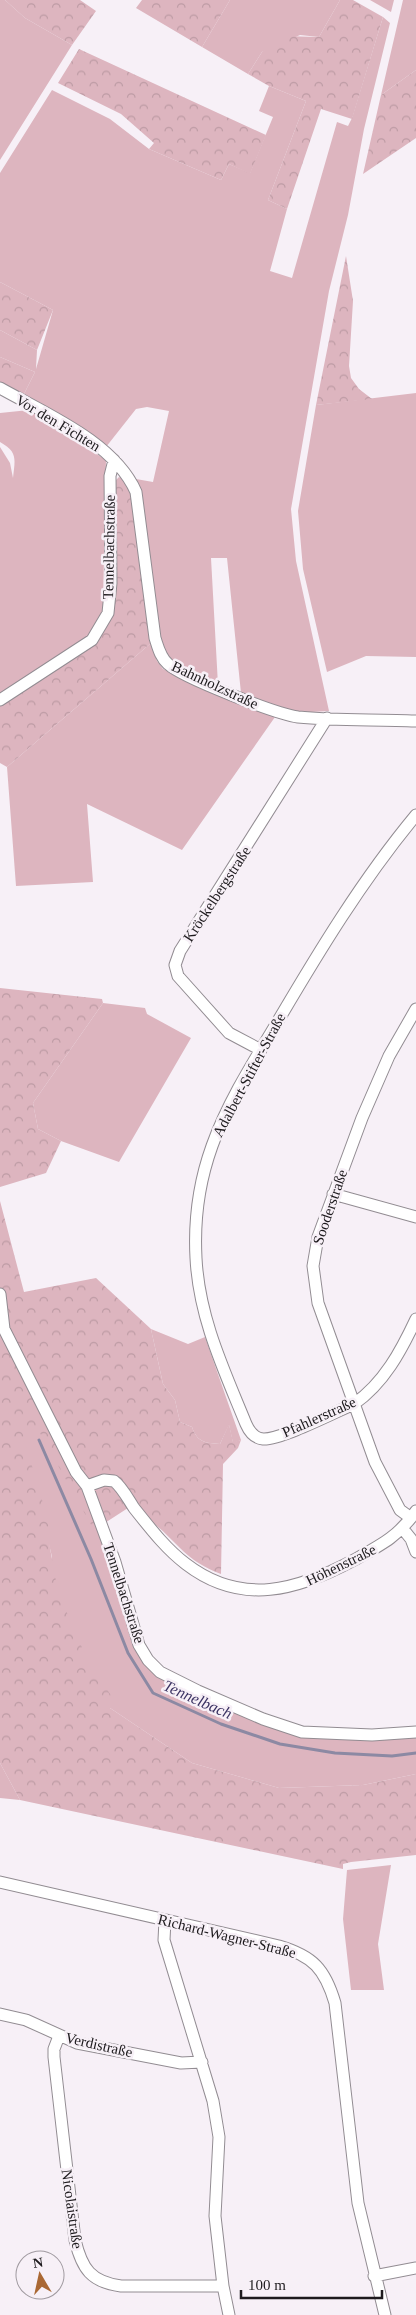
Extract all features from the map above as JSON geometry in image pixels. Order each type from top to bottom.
[{"type":"street","name":"Vor den Fichten","points":[[0,388],[70,428],[108,453],[114,460]]},
{"type":"street","name":"Tennelbachstraße","points":[[0,700],[92,640],[108,613],[111,583],[110,476],[114,460]]},
{"type":"street","name":"Bahnholzstraße","points":[[114,460],[124,471],[136,492],[155,638],[160,653],[167,664],[191,677],[278,714],[327,718],[416,721]]},
{"type":"street","name":"Kröckelbergstraße","points":[[261,1050],[229,1033],[178,976],[175,965],[180,950],[327,718]]},
{"type":"street","name":"Adalbert-Stifter-Straße","points":[[246,1424],[205,1320],[197,1279],[196,1230],[202,1184],[211,1148],[225,1114],[261,1050],[348,907],[416,815]]},
{"type":"street","name":"Sooderstraße","points":[[414,1514],[400,1510],[382,1477],[318,1303],[313,1279],[315,1247],[333,1194],[389,1056],[416,1010]]},
{"type":"street","points":[[333,1194],[416,1217]]},
{"type":"street","name":"Tennelbachstraße","points":[[0,1294],[4,1329],[76,1472],[87,1486],[115,1562],[139,1645],[148,1660],[160,1672],[198,1691],[263,1719],[302,1732],[372,1735],[416,1732]]},
{"type":"street","name":"Pfahlerstraße","points":[[246,1424],[254,1436],[262,1439],[270,1438],[354,1404],[372,1390],[384,1374],[416,1319]]},
{"type":"street","name":"Höhenstraße","points":[[87,1486],[104,1480],[114,1481],[168,1548],[188,1565],[212,1578],[252,1589],[279,1589],[319,1578],[391,1539],[403,1529],[414,1514]]},
{"type":"street","points":[[403,1529],[411,1539],[416,1552]]},
{"type":"street","name":"Richard-Wagner-Straße","points":[[0,1882],[296,1951],[320,1969],[329,1982],[335,2002],[358,2203],[374,2276],[385,2315]]},
{"type":"street","points":[[165,1920],[164,1940],[213,2101],[219,2137],[216,2216],[222,2286],[229,2315]]},
{"type":"street","name":"Verdistraße","points":[[0,2014],[26,2020],[78,2044],[172,2061],[202,2062]]},
{"type":"street","name":"Nicolaistraße","points":[[59,2036],[54,2049],[54,2057],[75,2240],[84,2268],[106,2284],[121,2286],[222,2286]]},
{"type":"street","points":[[374,2276],[416,2268]]},
{"type":"green space","points":[[0,0],[5,0],[25,18],[72,45],[0,160]]},
{"type":"green space","points":[[5,0],[80,0],[96,11],[72,45],[25,18]]},
{"type":"green space","points":[[142,0],[230,0],[202,47],[136,8]]},
{"type":"green space","points":[[230,0],[340,0],[319,37],[300,35],[262,52],[248,74],[202,47]]},
{"type":"green space","points":[[340,0],[353,0],[383,17],[352,119],[321,109],[287,209],[268,200],[306,101],[269,86],[248,74],[262,52],[282,36],[319,37]]},
{"type":"green space","points":[[370,0],[394,0],[391,12]]},
{"type":"green space","points":[[403,0],[416,0],[416,70],[381,95]]},
{"type":"green space","points":[[383,17],[390,23],[364,129],[348,215],[329,291],[291,509],[296,561],[329,711],[293,713],[241,693],[227,558],[211,558],[218,685],[169,663],[162,652],[136,479],[153,482],[169,411],[147,407],[136,409],[106,447],[22,398],[35,372],[0,357],[0,330],[37,350],[36,369],[53,310],[0,282],[0,173],[52,90],[110,119],[149,149],[221,180],[229,164],[250,173],[273,117],[259,111],[269,86],[306,101],[268,200],[287,209],[270,271],[292,278],[337,122],[348,126],[352,118]]},
{"type":"green space","points":[[79,49],[266,135],[250,174],[229,164],[221,180],[149,149],[154,143],[121,114],[58,83]]},
{"type":"green space","points":[[416,70],[416,138],[363,174],[381,95]]},
{"type":"green space","points":[[346,256],[353,301],[349,366],[351,378],[359,389],[372,399],[316,405]]},
{"type":"green space","points":[[0,282],[53,310],[37,350],[0,330]]},
{"type":"green space","points":[[0,357],[35,372],[22,398],[0,385]]},
{"type":"green space","points":[[416,393],[416,657],[366,656],[327,672],[303,569],[298,511],[316,405]]},
{"type":"green space","points":[[29,410],[106,460],[103,604],[102,613],[90,635],[0,694],[0,447],[10,463],[13,478],[15,461],[10,449],[0,442],[0,413]]},
{"type":"green space","points":[[119,477],[128,482],[134,497],[151,643],[7,767],[0,763],[0,702],[95,640],[111,614],[113,483]]},
{"type":"green space","points":[[151,643],[157,661],[163,669],[275,717],[182,850],[87,804],[93,882],[16,886],[7,767]]},
{"type":"green space","points":[[0,988],[102,999],[103,1003],[33,1103],[38,1129],[61,1141],[46,1173],[0,1187]]},
{"type":"green space","points":[[103,1003],[145,1008],[147,1014],[191,1038],[119,1162],[61,1141],[38,1129],[33,1103]]},
{"type":"green space","points":[[0,1201],[24,1292],[96,1278],[151,1329],[163,1384],[175,1400],[180,1422],[192,1427],[196,1436],[202,1441],[220,1444],[229,1424],[233,1442],[241,1440],[238,1448],[223,1464],[221,1574],[198,1563],[152,1522],[128,1508],[94,1530],[40,1433],[24,1439],[48,1520],[50,1548],[58,1592],[87,1659],[112,1697],[110,1708],[192,1763],[279,1788],[363,1785],[416,1774],[416,1855],[351,1862],[343,1864],[343,1869],[20,1800],[0,1763]]},
{"type":"green space","points":[[151,1329],[188,1344],[205,1337],[241,1440],[233,1443],[229,1425],[220,1444],[202,1441],[196,1436],[192,1427],[180,1422],[175,1400],[163,1384]]},
{"type":"green space","points":[[19,1392],[87,1486],[139,1645],[160,1672],[302,1732],[416,1732],[416,1774],[363,1785],[279,1788],[192,1763],[110,1708],[79,1652],[49,1573],[52,1557],[17,1432]]},
{"type":"green space","points":[[0,1763],[20,1800],[0,1798]]},
{"type":"green space","points":[[391,1865],[378,1944],[384,1990],[351,1990],[343,1919],[347,1870]]},
{"type":"waterway","name":"Tennelbach","points":[[39,1440],[91,1559],[128,1653],[153,1693],[221,1724],[280,1744],[335,1753],[392,1756],[416,1753]]}]
